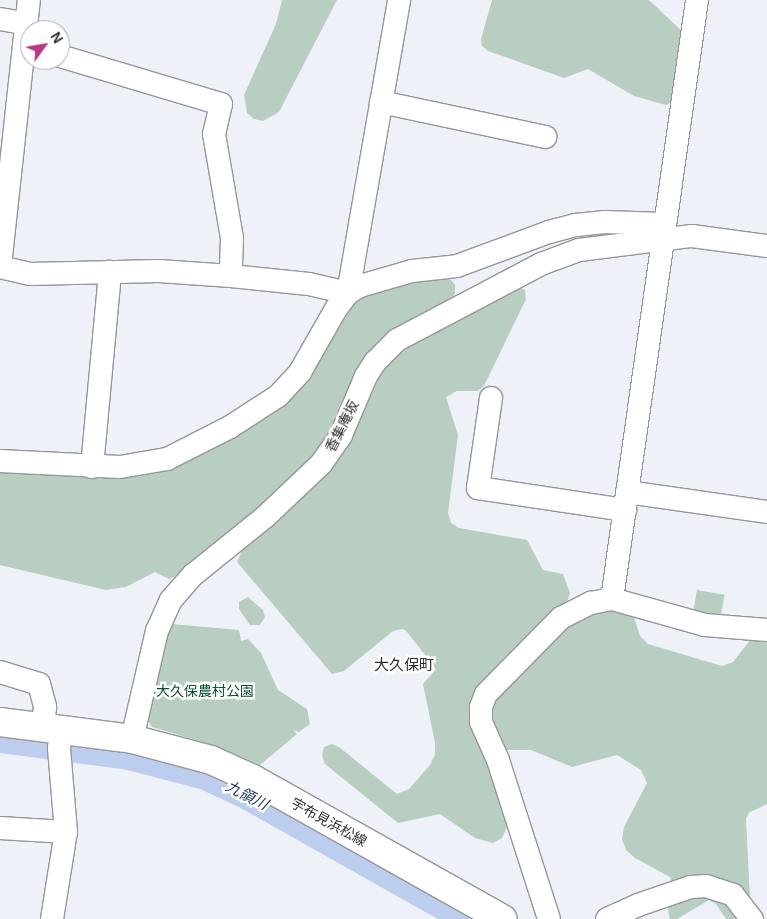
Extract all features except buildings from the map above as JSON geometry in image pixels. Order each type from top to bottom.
[{"type":"main road","name":"宇布見浜松線","points":[[0,722],[56,736],[132,739],[183,750],[234,770],[502,919]]},
{"type":"street","points":[[27,20],[29,0]]},
{"type":"street","points":[[0,461],[120,467],[167,459],[230,427],[278,396],[300,372],[348,293],[399,0]]},
{"type":"street","points":[[612,599],[697,0]]},
{"type":"street","points":[[0,19],[20,23]]},
{"type":"street","points":[[70,59],[221,104],[214,134],[232,238],[231,276]]},
{"type":"street","points":[[24,70],[0,266],[30,274],[159,271],[309,284],[348,293],[360,286],[412,271],[457,266],[549,232],[576,225],[604,222],[767,246]]},
{"type":"street","points":[[381,102],[545,137]]},
{"type":"street","name":"香集庵坂","points":[[132,739],[157,631],[171,600],[193,575],[265,517],[321,464],[341,435],[366,376],[385,350],[411,332],[553,258],[579,250],[664,231]]},
{"type":"street","points":[[92,467],[110,272]]},
{"type":"street","points":[[491,398],[478,488],[767,512]]},
{"type":"street","points":[[549,919],[498,760],[481,722],[481,707],[486,694],[561,618],[576,609],[612,599],[705,625],[767,630]]},
{"type":"street","points":[[0,672],[39,684],[56,736],[66,832],[52,919]]},
{"type":"street","points":[[0,828],[66,832]]},
{"type":"street","points":[[607,919],[638,905],[691,887],[706,886],[733,895],[752,919]]},
{"type":"green space","points":[[282,0],[337,0],[279,112],[263,121],[254,119],[247,113],[244,95],[276,24]]},
{"type":"green space","points":[[492,0],[649,0],[685,34],[675,101],[666,105],[634,96],[588,69],[564,78],[488,51],[482,46],[481,39]]},
{"type":"green space","points":[[449,278],[455,285],[455,294],[449,301],[391,332],[366,356],[332,430],[313,457],[258,509],[174,577],[169,579],[155,572],[126,587],[106,590],[0,565],[0,471],[92,476],[234,435],[354,300],[414,280]]},
{"type":"green space","points":[[521,288],[525,290],[526,299],[484,386],[478,391],[457,391],[446,397],[458,435],[448,513],[451,523],[459,528],[527,540],[543,570],[563,574],[570,593],[567,602],[478,689],[489,763],[506,817],[507,827],[502,838],[493,843],[475,838],[440,814],[398,823],[325,764],[322,755],[324,747],[332,744],[339,747],[397,794],[409,789],[430,765],[435,755],[435,743],[423,684],[436,669],[407,632],[403,629],[393,631],[344,671],[332,674],[237,562],[243,549],[329,471],[383,368],[403,349]]},
{"type":"green space","points":[[697,590],[725,595],[720,618],[693,614]]},
{"type":"green space","points":[[248,597],[263,610],[265,617],[260,625],[250,625],[239,609],[239,602]]},
{"type":"green space","points":[[612,608],[633,614],[640,636],[648,644],[722,666],[733,662],[751,639],[767,638],[767,804],[750,812],[746,818],[750,900],[747,919],[726,919],[716,904],[709,900],[677,919],[670,919],[668,911],[673,891],[670,877],[635,858],[626,850],[622,839],[624,827],[647,783],[641,770],[617,755],[572,767],[531,750],[504,750],[490,720],[494,699],[555,636],[579,617]]},
{"type":"green space","name":"大久保農村公園","points":[[171,624],[239,630],[241,641],[248,639],[261,653],[278,690],[307,709],[310,724],[299,732],[293,730],[297,734],[260,765],[216,746],[152,727],[148,720]]},
{"type":"waterway","name":"九領川","points":[[0,737],[129,754],[205,774],[246,793],[470,919]]},
{"type":"district","name":"大久保町","points":[[404,665]]}]
